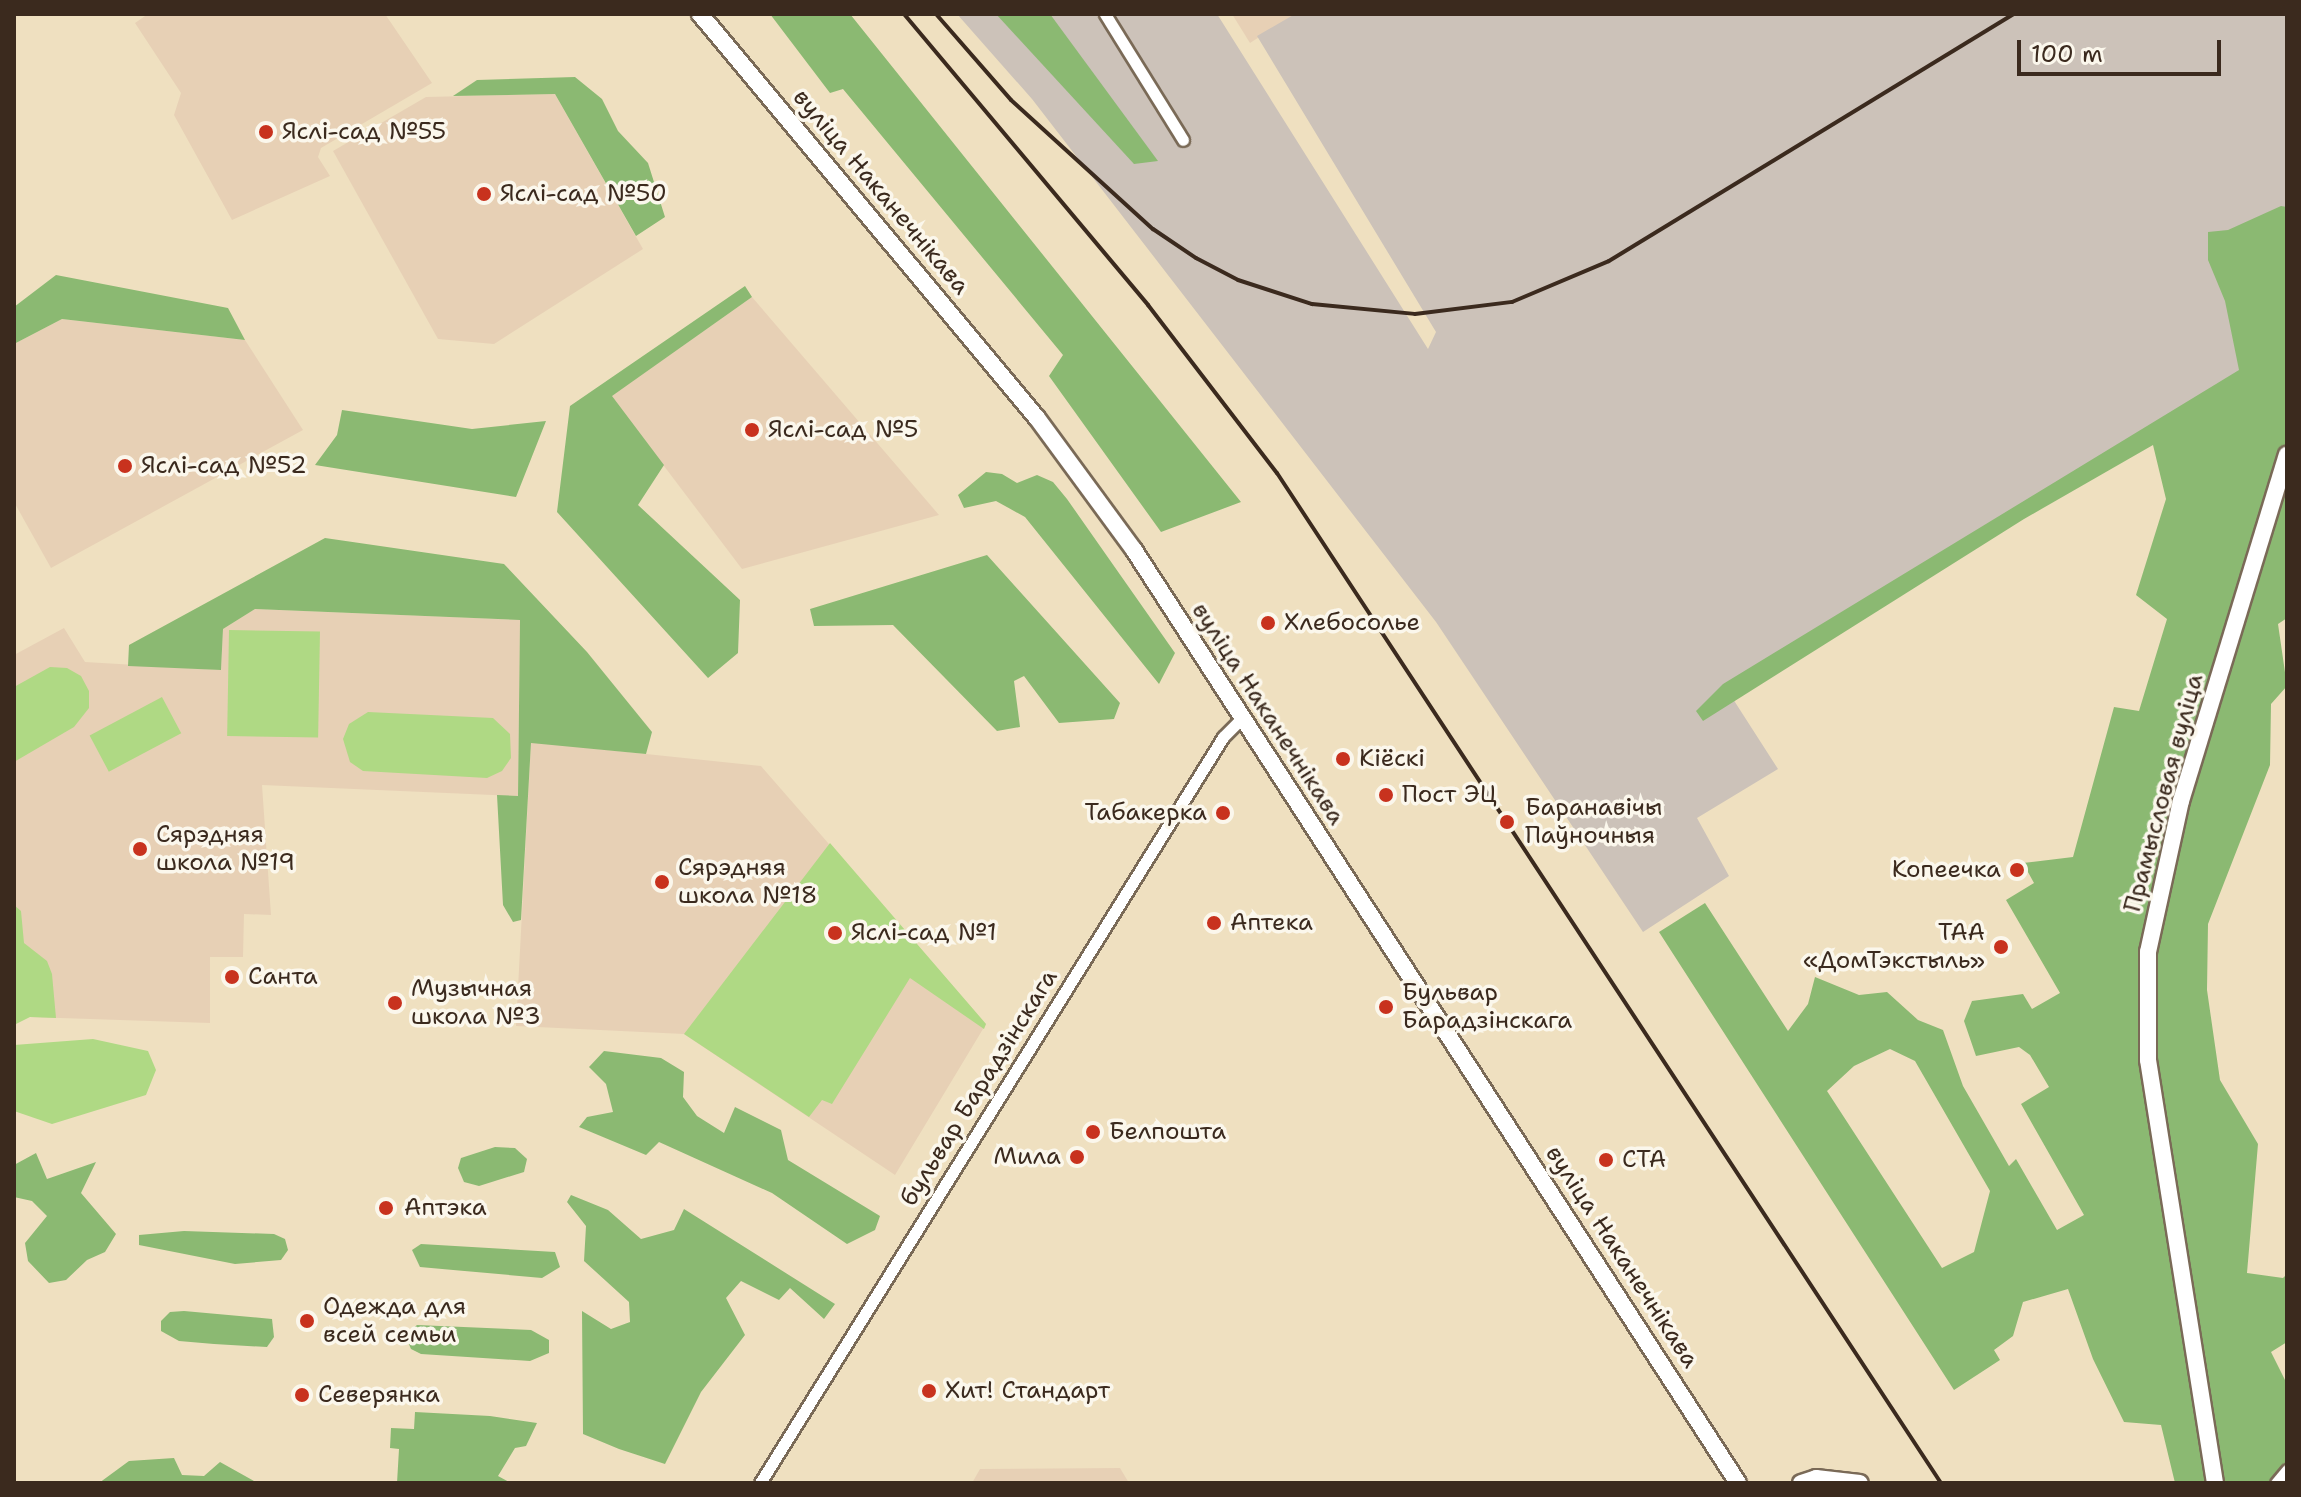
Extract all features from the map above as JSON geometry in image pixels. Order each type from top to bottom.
[{"type":"main road","name":"вуліца Наканечнікава","points":[[700,14],[1037,418],[1134,550],[1240,720],[1344,871],[1738,1483]]},
{"type":"main road","name":"Прамысловая вуліца","points":[[2215,1483],[2148,1060],[2148,952],[2181,801],[2287,455]]},
{"type":"main road","points":[[1801,1483],[1816,1478],[1860,1483]]},
{"type":"street","points":[[1105,14],[1183,140]]},
{"type":"street","name":"бульвар Барадзінскага","points":[[760,1483],[1218,744],[1240,720]]},
{"type":"street","points":[[2276,1483],[2287,1470]]},
{"type":"shaded area","name":"Яслі-сад №55","points":[[148,14],[385,14],[432,83],[321,148],[318,157],[330,176],[232,220],[174,115],[181,93],[135,23]]},
{"type":"shaded area","points":[[957,14],[1217,14],[1428,349],[1436,332],[1257,36],[1295,14],[2287,14],[2287,321],[2278,351],[1724,685],[1778,769],[1697,818],[1729,876],[1643,932],[1436,622],[1032,99]]},
{"type":"shaded area","points":[[1232,14],[1295,14],[1250,43]]},
{"type":"shaded area","name":"Яслі-сад №50","points":[[555,94],[643,249],[494,344],[438,339],[333,151],[426,97]]},
{"type":"shaded area","name":"Яслі-сад №5","points":[[752,297],[939,515],[742,569],[611,396]]},
{"type":"shaded area","name":"Яслі-сад №52","points":[[62,319],[245,340],[303,430],[51,568],[14,502],[14,344]]},
{"type":"shaded area","name":"Сярэдняя школа №19","points":[[255,609],[520,620],[518,796],[262,785],[271,915],[244,914],[243,957],[210,957],[210,1023],[30,1017],[14,981],[14,655],[64,628],[85,662],[221,670],[223,629]]},
{"type":"shaded area","points":[[531,742],[761,766],[986,1024],[895,1175],[684,1034],[516,1026]]},
{"type":"shaded area","points":[[1120,1468],[1129,1483],[972,1483],[980,1469]]},
{"type":"green space","points":[[770,14],[850,14],[1241,502],[1161,532],[1049,376],[1063,355],[843,89],[830,93]]},
{"type":"green space","points":[[996,14],[1050,14],[1158,161],[1134,164]]},
{"type":"green space","points":[[575,77],[602,99],[618,131],[648,163],[665,217],[636,236],[555,94],[453,96],[477,80]]},
{"type":"green space","points":[[2281,206],[2287,207],[2287,618],[2278,624],[2287,686],[2271,704],[2270,765],[2208,924],[2207,990],[2220,1080],[2258,1144],[2247,1273],[2283,1278],[2287,1274],[2287,1342],[2271,1352],[2287,1384],[2287,1483],[2175,1483],[2161,1425],[2124,1422],[2093,1359],[2068,1289],[2023,1302],[2013,1336],[1994,1350],[2000,1360],[1954,1390],[1659,932],[1705,903],[1788,1031],[1808,1004],[1815,977],[1859,995],[1887,992],[1918,1020],[1943,1030],[1963,1086],[2009,1166],[2016,1159],[2057,1230],[2084,1215],[2021,1104],[2049,1087],[2030,1055],[2019,1047],[1976,1056],[1964,1021],[1972,1001],[2023,994],[2032,1009],[2060,993],[2006,900],[2034,883],[2023,863],[2073,857],[2114,707],[2139,711],[2167,619],[2136,595],[2166,499],[2153,445],[2024,519],[1703,721],[1696,711],[1723,684],[2239,370],[2225,301],[2208,260],[2208,232],[2228,230]],"holes":[[[1890,1049],[1915,1061],[1990,1191],[1974,1252],[1942,1268],[1827,1091],[1854,1066]]]},
{"type":"green space","points":[[56,275],[228,308],[245,340],[62,319],[14,344],[14,307]]},
{"type":"green space","points":[[745,286],[752,297],[612,396],[664,465],[638,505],[740,600],[738,653],[708,678],[557,512],[570,406]]},
{"type":"green space","points":[[342,410],[472,429],[546,421],[516,497],[315,465],[337,435]]},
{"type":"green space","points":[[986,472],[1002,474],[1017,483],[1037,475],[1053,482],[1067,499],[1175,653],[1159,684],[1025,517],[996,501],[964,508],[958,495]]},
{"type":"green space","points":[[325,538],[504,564],[587,652],[652,732],[646,754],[531,743],[521,920],[513,922],[503,905],[497,795],[518,796],[520,620],[255,609],[223,629],[221,670],[128,666],[129,645]]},
{"type":"green space","points":[[987,555],[1120,703],[1114,719],[1059,723],[1024,676],[1014,681],[1020,727],[997,731],[893,625],[814,626],[810,609]]},
{"type":"green space","points":[[229,630],[320,632],[318,738],[227,736]]},
{"type":"green space","points":[[50,667],[67,668],[81,676],[89,691],[89,708],[74,727],[14,762],[14,687]]},
{"type":"green space","points":[[162,697],[181,733],[109,772],[90,735]]},
{"type":"green space","points":[[368,712],[493,718],[510,734],[511,758],[502,771],[487,778],[363,771],[350,762],[343,739],[349,724]]},
{"type":"green space","name":"Яслі-сад №1","points":[[830,843],[986,1024],[984,1029],[910,978],[832,1104],[822,1100],[809,1117],[684,1034]]},
{"type":"green space","points":[[14,905],[21,911],[24,943],[47,961],[52,974],[56,1018],[30,1017],[14,1025]]},
{"type":"green space","points":[[93,1039],[148,1051],[156,1070],[146,1095],[52,1124],[14,1111],[14,1045]]},
{"type":"green space","points":[[604,1051],[661,1058],[684,1072],[683,1097],[697,1116],[724,1133],[735,1107],[781,1130],[788,1160],[880,1216],[875,1230],[847,1244],[772,1193],[659,1142],[646,1155],[579,1127],[587,1117],[613,1112],[606,1084],[589,1067]]},
{"type":"green space","points":[[495,1147],[515,1148],[527,1159],[524,1172],[479,1186],[464,1182],[458,1168],[461,1158]]},
{"type":"green space","points":[[36,1153],[47,1179],[96,1162],[81,1193],[116,1234],[105,1252],[87,1260],[66,1280],[49,1283],[28,1261],[25,1243],[47,1216],[32,1201],[14,1197],[14,1165]]},
{"type":"green space","points":[[571,1195],[608,1210],[641,1239],[674,1230],[684,1209],[835,1304],[824,1319],[790,1288],[779,1300],[741,1281],[726,1298],[745,1335],[701,1392],[665,1464],[619,1449],[583,1434],[582,1311],[611,1329],[630,1322],[629,1302],[584,1261],[586,1226],[567,1202]]},
{"type":"green space","points":[[184,1231],[274,1234],[285,1239],[288,1250],[281,1260],[235,1264],[139,1245],[139,1235]]},
{"type":"green space","points":[[421,1244],[555,1252],[560,1267],[542,1278],[420,1267],[412,1250]]},
{"type":"green space","points":[[170,1312],[272,1319],[274,1337],[267,1347],[179,1341],[161,1331],[161,1321]]},
{"type":"green space","points":[[417,1325],[531,1330],[549,1340],[549,1353],[530,1361],[421,1354],[411,1349],[405,1335]]},
{"type":"green space","points":[[415,1412],[490,1416],[537,1423],[526,1446],[515,1448],[498,1476],[511,1483],[397,1483],[399,1449],[390,1448],[391,1428],[414,1429]]},
{"type":"green space","points":[[174,1458],[182,1475],[204,1476],[220,1462],[254,1481],[289,1483],[99,1483],[129,1461]]},
{"type":"railway","points":[[904,14],[1148,305],[1277,473],[1941,1483]]},
{"type":"railway","points":[[936,14],[1011,100],[1153,229],[1196,258],[1238,280],[1312,304],[1415,314],[1512,302],[1609,261],[2013,14]]},
{"type":"place","name":"Яслі-сад №55","points":[[266,132]]},
{"type":"place","name":"Яслі-сад №50","points":[[484,194]]},
{"type":"place","name":"Яслі-сад №5","points":[[752,430]]},
{"type":"place","name":"Яслі-сад №52","points":[[125,466]]},
{"type":"place","name":"Хлебосолье","points":[[1268,623]]},
{"type":"place","name":"Кіёскі","points":[[1343,759]]},
{"type":"place","name":"Пост ЭЦ","points":[[1386,795]]},
{"type":"place","name":"Табакерка","points":[[1223,813]]},
{"type":"place","name":"Баранавічы Паўночныя","points":[[1507,822]]},
{"type":"place","name":"Сярэдняя школа №19","points":[[140,849]]},
{"type":"place","name":"Копеечка","points":[[2017,870]]},
{"type":"place","name":"Сярэдняя школа №18","points":[[662,882]]},
{"type":"place","name":"Аптека","points":[[1214,923]]},
{"type":"place","name":"Яслі-сад №1","points":[[835,933]]},
{"type":"place","name":"ТАА «ДомТэкстыль»","points":[[2001,947]]},
{"type":"place","name":"Санта","points":[[232,977]]},
{"type":"place","name":"Музычная школа №3","points":[[395,1003]]},
{"type":"place","name":"Бульвар Барадзінскага","points":[[1386,1007]]},
{"type":"place","name":"Белпошта","points":[[1093,1132]]},
{"type":"place","name":"Мила","points":[[1077,1157]]},
{"type":"place","name":"СТА","points":[[1606,1160]]},
{"type":"place","name":"Аптэка","points":[[386,1208]]},
{"type":"place","name":"Одежда для всей семьи","points":[[307,1321]]},
{"type":"place","name":"Хит! Стандарт","points":[[929,1391]]},
{"type":"place","name":"Северянка","points":[[302,1395]]}]
